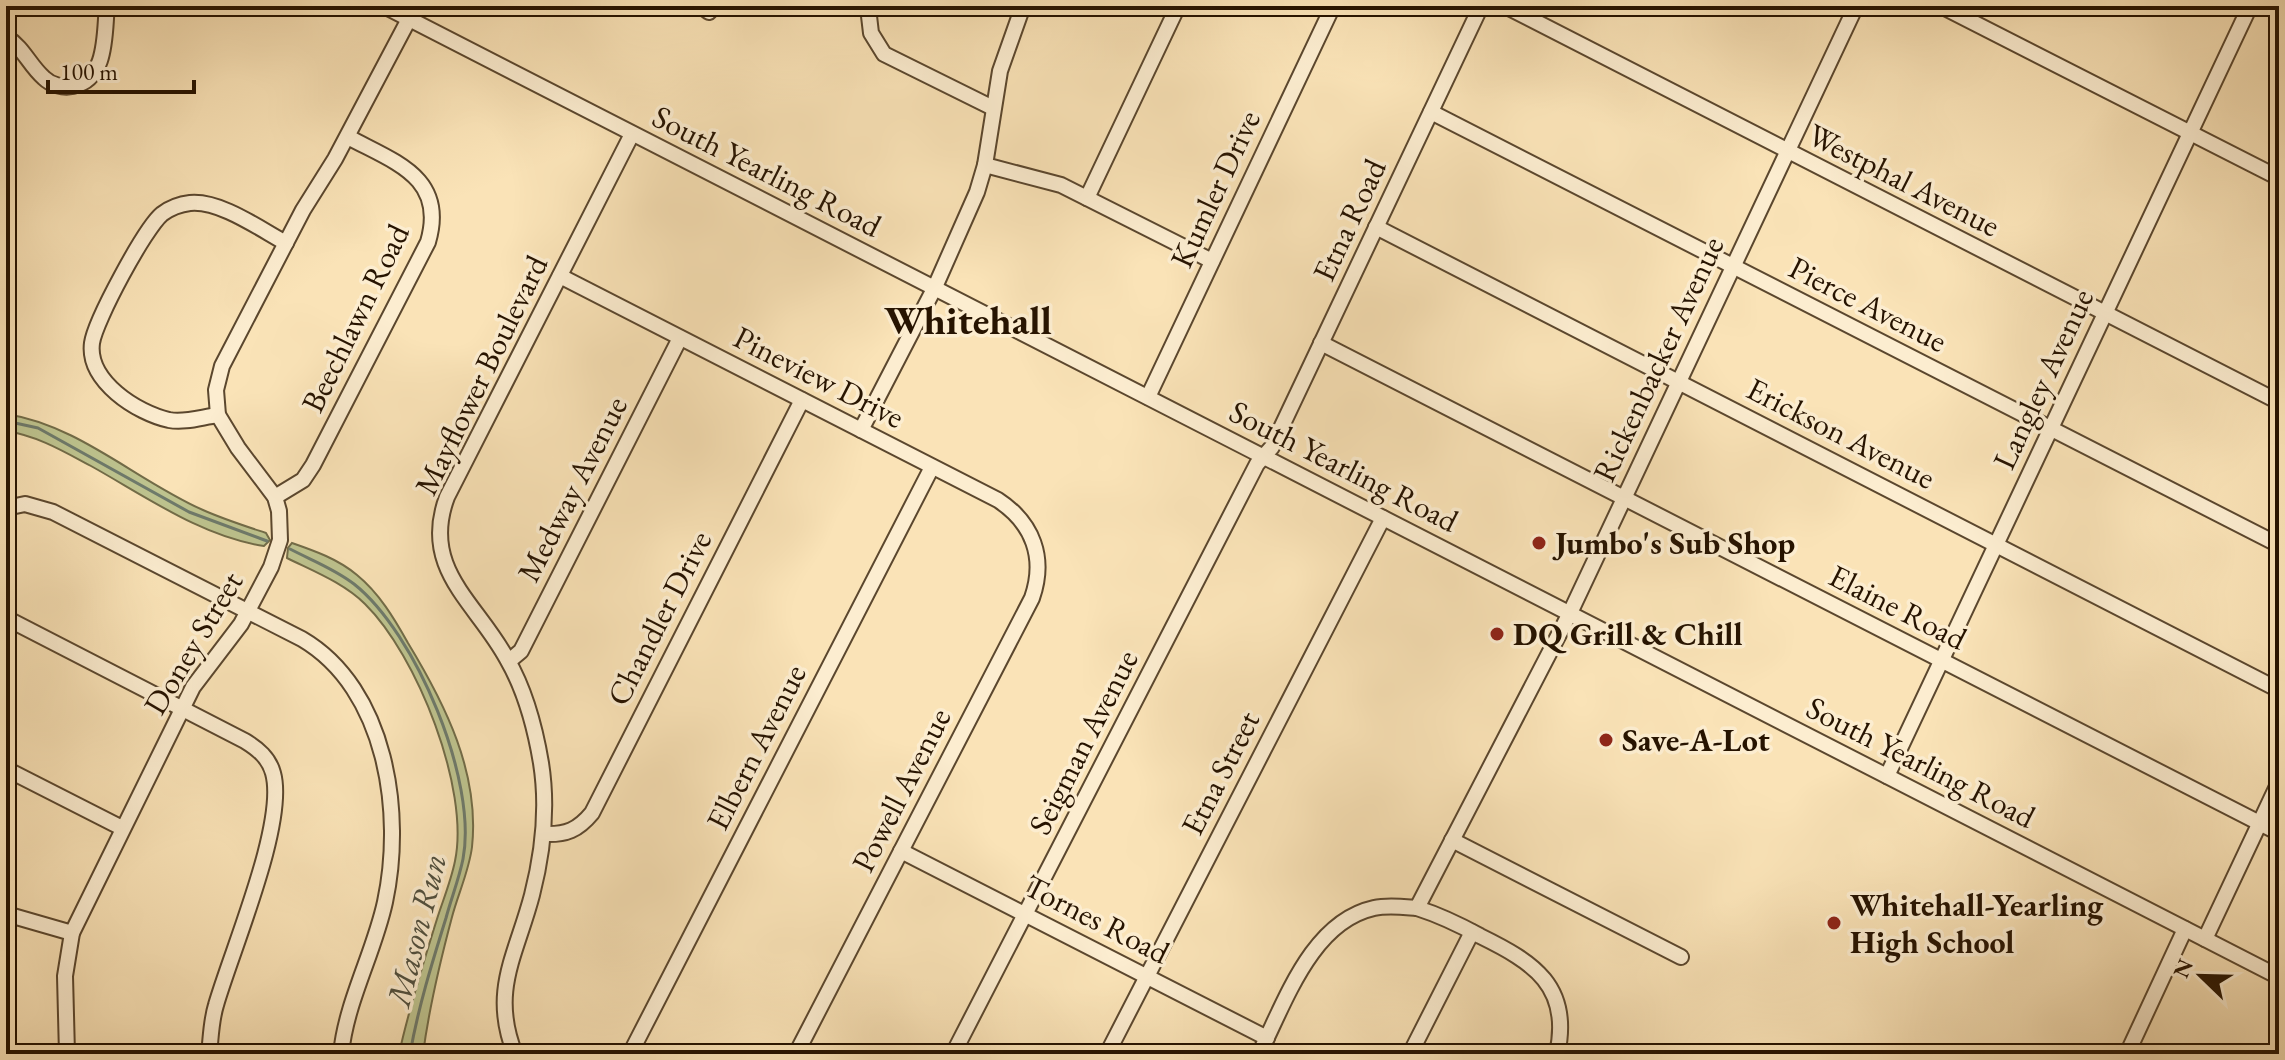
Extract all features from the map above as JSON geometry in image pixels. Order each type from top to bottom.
[{"type":"street","points":[[6,37],[21,48],[47,81],[60,86],[78,85],[94,73],[102,56],[107,6]]},
{"type":"street","name":"South Yearling Road","points":[[384,6],[2279,977]]},
{"type":"street","points":[[872,6],[869,16],[871,33],[884,54],[967,98],[993,108]]},
{"type":"street","points":[[861,430],[966,221],[985,165],[1006,47],[1023,6]]},
{"type":"street","points":[[1087,198],[1178,6]]},
{"type":"street","name":"Kumler Drive","points":[[1148,397],[1333,6]]},
{"type":"street","name":"Etna Road","points":[[1263,456],[1272,447],[1481,6]]},
{"type":"street","name":"Westphal Avenue","points":[[1505,6],[2279,402]]},
{"type":"street","name":"Rickenbacker Avenue","points":[[1417,908],[1570,613],[1856,6]]},
{"type":"street","points":[[1941,6],[2279,178]]},
{"type":"street","name":"Langley Avenue","points":[[1887,776],[2250,6]]},
{"type":"street","points":[[275,497],[238,448],[218,415],[216,390],[222,366],[409,19]]},
{"type":"street","name":"Pierce Avenue","points":[[1431,112],[2279,545]]},
{"type":"street","name":"Mayflower Boulevard","points":[[515,1054],[503,1016],[505,984],[532,897],[544,834],[541,766],[535,733],[509,661],[492,632],[448,573],[443,560],[439,527],[447,497],[632,134]]},
{"type":"street","name":"Beechlawn Road","points":[[275,497],[303,480],[313,465],[428,242],[432,228],[430,200],[416,176],[348,137]]},
{"type":"street","points":[[985,165],[1037,178],[1087,198],[1212,261]]},
{"type":"street","points":[[218,415],[183,421],[168,419],[120,395],[96,369],[92,342],[96,328],[143,237],[162,214],[174,207],[190,203],[207,204],[286,243]]},
{"type":"street","name":"Erickson Avenue","points":[[1376,227],[2279,690]]},
{"type":"street","name":"Pineview Drive","points":[[560,276],[1010,508],[1022,520],[1036,547]]},
{"type":"street","name":"Medway Avenue","points":[[509,661],[521,651],[680,338]]},
{"type":"street","name":"Elaine Road","points":[[1321,343],[2279,833]]},
{"type":"street","name":"Chandler Drive","points":[[544,834],[557,835],[577,829],[592,813],[802,400]]},
{"type":"street","name":"Seigman Avenue","points":[[953,1054],[1263,456]]},
{"type":"street","name":"Elbern Avenue","points":[[630,1054],[932,467]]},
{"type":"street","name":"Doney Street","points":[[67,1054],[65,976],[72,933],[193,687],[248,612],[271,567],[280,540],[275,497]]},
{"type":"street","points":[[6,508],[25,504],[42,507],[316,647],[336,667],[366,713],[386,773],[393,817],[392,856],[385,903],[351,1011],[341,1054]]},
{"type":"street","name":"Etna Street","points":[[1107,1054],[1383,518]]},
{"type":"street","name":"Powell Avenue","points":[[796,1054],[1032,598],[1039,573],[1036,547]]},
{"type":"street","points":[[6,618],[255,747],[269,763],[275,784],[273,821],[215,1007],[209,1054]]},
{"type":"street","points":[[6,769],[122,828]]},
{"type":"street","points":[[2205,939],[2279,782]]},
{"type":"street","points":[[1452,840],[1681,957]]},
{"type":"street","name":"Tornes Road","points":[[901,851],[1267,1038]]},
{"type":"street","points":[[1259,1054],[1308,959],[1335,926],[1374,908],[1417,908],[1528,961],[1547,984],[1559,1013],[1557,1054]]},
{"type":"street","points":[[6,914],[72,933]]},
{"type":"street","points":[[2127,1054],[2185,929]]},
{"type":"street","points":[[1410,1054],[1472,932]]},
{"type":"green space","points":[[6,414],[58,430],[179,498],[266,533],[270,540],[264,546],[196,525],[40,440],[6,431]]},
{"type":"green space","points":[[292,543],[342,564],[379,598],[435,690],[465,766],[471,792],[472,847],[439,968],[423,1054],[399,1054],[416,986],[455,861],[458,831],[447,761],[420,689],[384,627],[365,604],[348,590],[287,558]]},
{"type":"waterway","name":"Mason Run","points":[[6,421],[38,428],[189,512],[267,541]]},
{"type":"waterway","name":"Mason Run","points":[[290,549],[354,584],[377,607],[399,637],[420,672],[437,711],[461,790],[465,827],[463,859],[410,1054]]},
{"type":"place","name":"Jumbo's Sub Shop","points":[[1539,543]]},
{"type":"place","name":"DQ Grill & Chill","points":[[1497,634]]},
{"type":"place","name":"Save-A-Lot","points":[[1606,740]]},
{"type":"place","name":"Whitehall-Yearling High School","points":[[1834,923]]},
{"type":"district","name":"Whitehall","points":[[968,320]]}]
